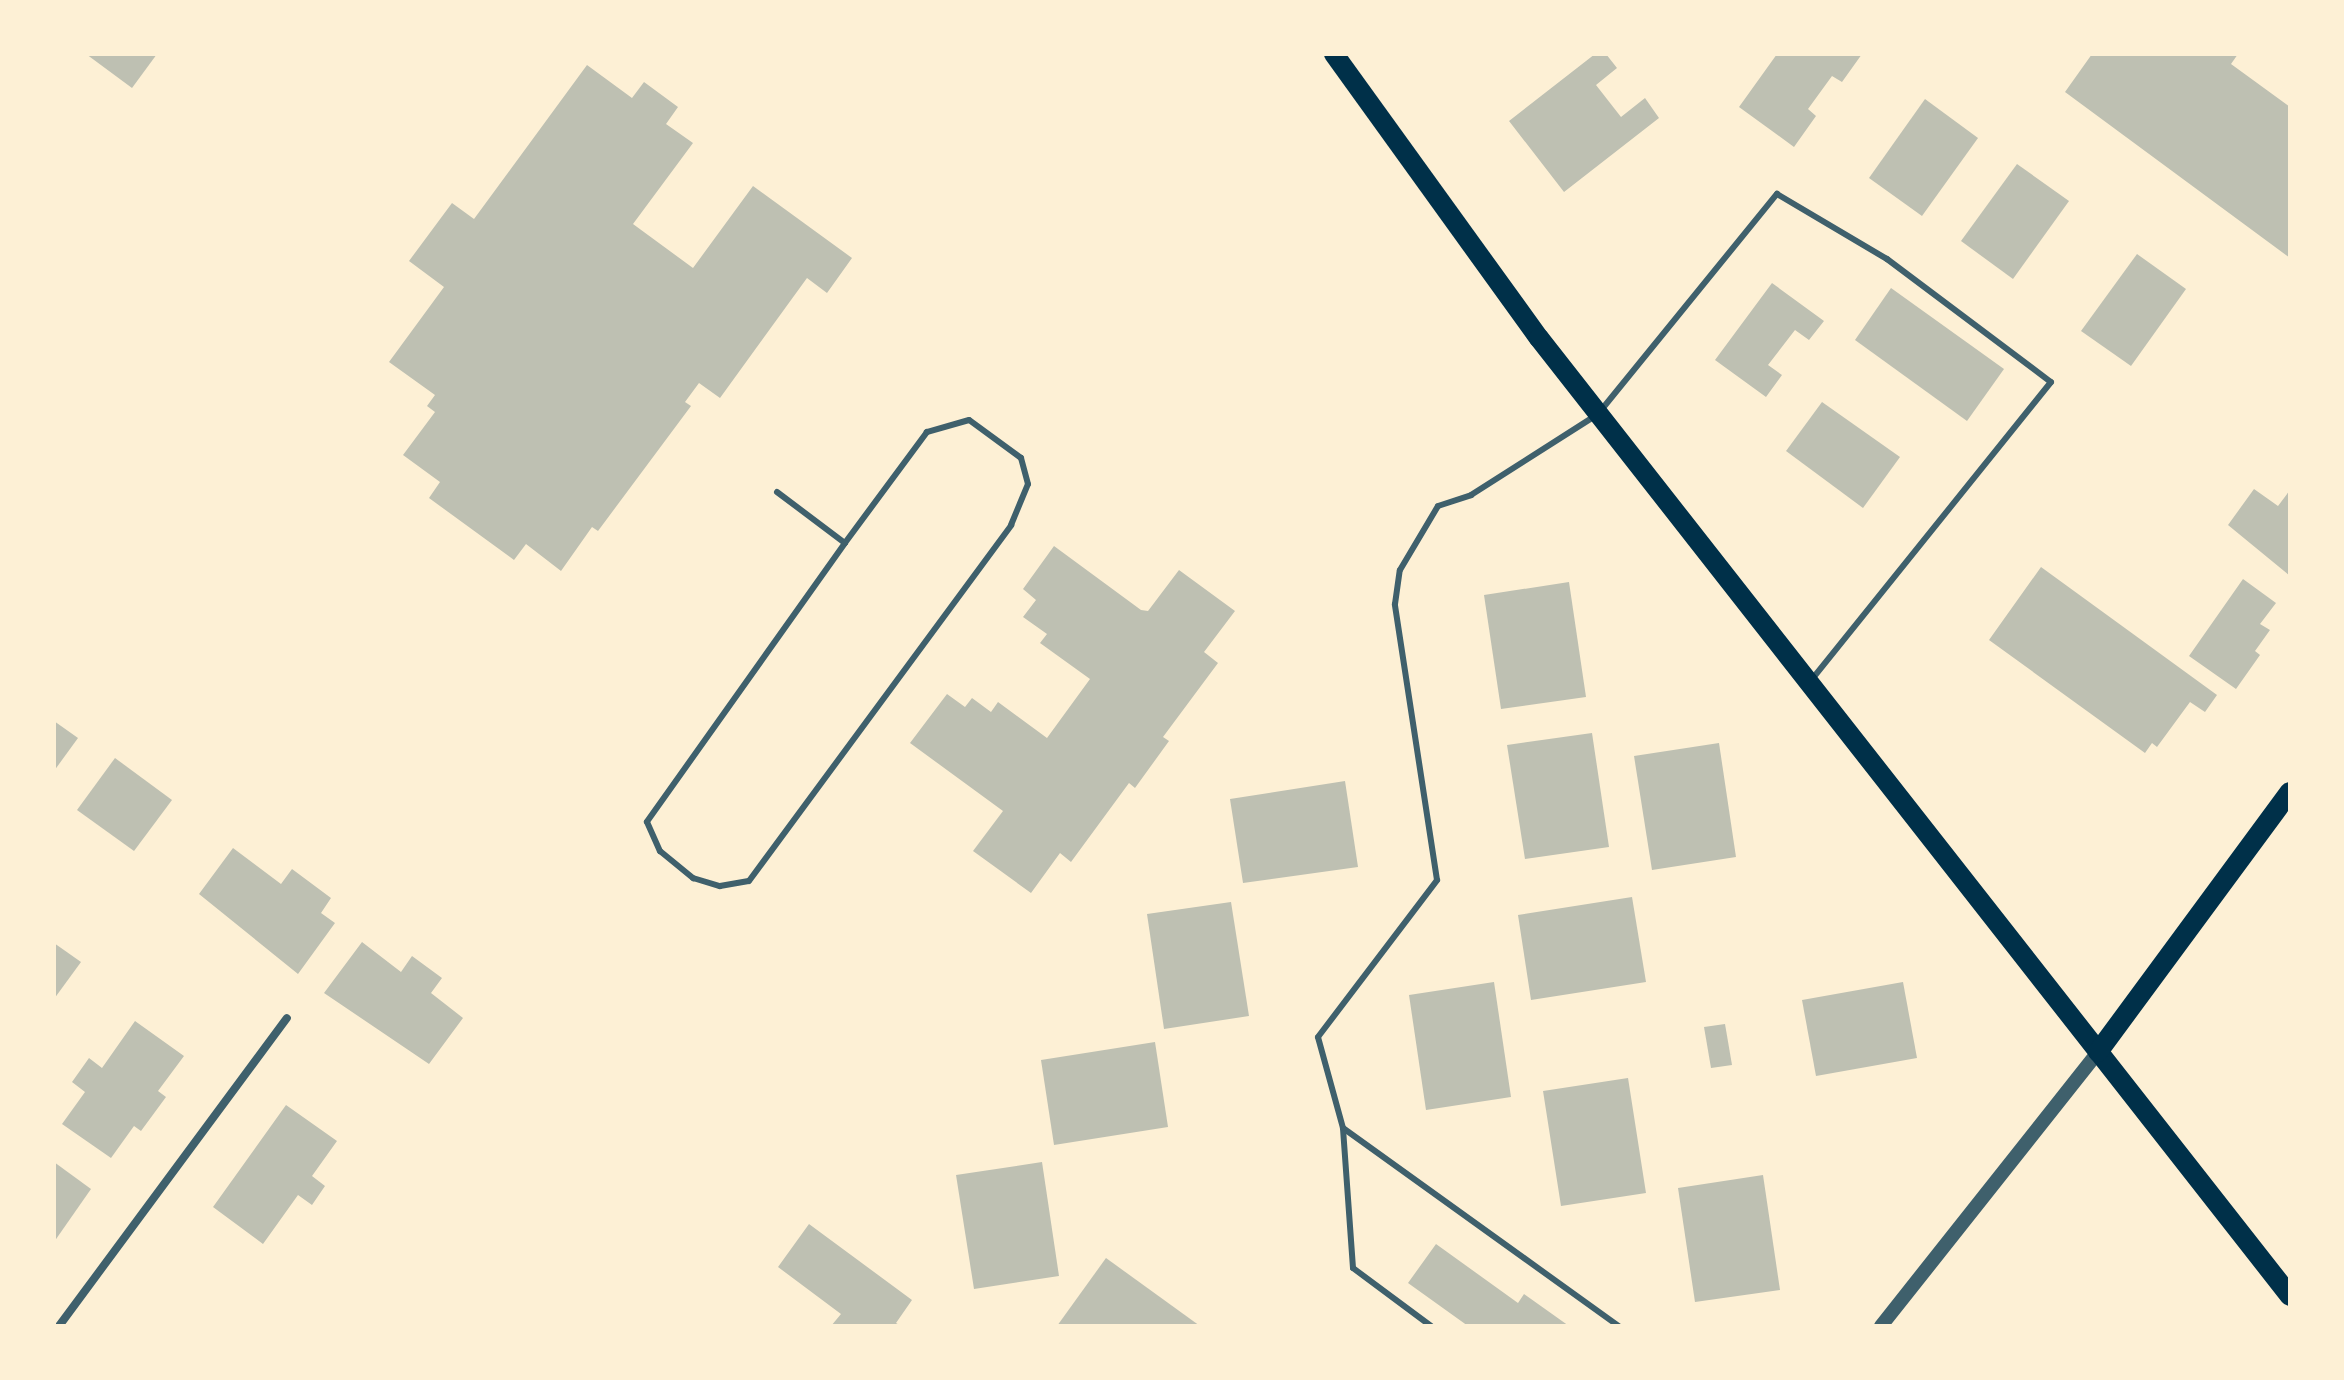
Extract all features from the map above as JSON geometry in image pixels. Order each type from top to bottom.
[{"type":"main road","points":[[1334,54],[1598,414],[2290,1296]]},
{"type":"main road","points":[[2098,1052],[2290,792]]},
{"type":"street","points":[[59,1326],[287,1018]]},
{"type":"street","points":[[1881,1326],[2098,1052]]},
{"type":"lane","points":[[1431,1326],[1353,1268],[1343,1128],[1318,1037],[1437,880],[1395,604],[1400,570],[1438,506],[1471,495],[1598,414],[1777,194],[1887,259],[2051,382],[1809,682]]},
{"type":"lane","points":[[969,420],[1021,458],[1028,484],[1011,525],[749,881],[720,886],[693,878],[660,851],[647,822],[845,543],[927,432],[969,420]]},
{"type":"lane","points":[[777,492],[845,543]]},
{"type":"lane","points":[[1343,1128],[1619,1326]]},
{"type":"building","points":[[86,54],[157,54],[132,88]]},
{"type":"building","points":[[1595,54],[1606,54],[1617,68],[1596,85],[1621,117],[1645,98],[1659,118],[1564,192],[1509,121]]},
{"type":"building","points":[[1777,54],[1862,54],[1842,82],[1832,76],[1808,109],[1816,116],[1794,147],[1739,107]]},
{"type":"building","points":[[2092,54],[2238,54],[2231,64],[2290,107],[2290,258],[2065,92]]},
{"type":"building","points":[[587,65],[632,98],[644,82],[678,107],[666,124],[693,143],[633,224],[693,268],[753,186],[852,258],[827,293],[807,278],[720,398],[699,383],[685,402],[691,406],[598,531],[592,527],[561,571],[526,544],[514,560],[429,498],[440,482],[403,455],[435,412],[427,406],[435,395],[389,362],[444,287],[409,261],[452,203],[474,219]]},
{"type":"building","points":[[1925,99],[1978,138],[1922,216],[1869,178]]},
{"type":"building","points":[[2017,164],[2069,201],[2013,279],[1961,241]]},
{"type":"building","points":[[2137,254],[2186,289],[2131,366],[2081,331]]},
{"type":"building","points":[[1772,283],[1824,321],[1809,340],[1795,330],[1768,365],[1782,375],[1766,397],[1715,360]]},
{"type":"building","points":[[1891,288],[2004,369],[1967,421],[1855,340]]},
{"type":"building","points":[[1822,402],[1900,457],[1863,508],[1786,451]]},
{"type":"building","points":[[2254,489],[2278,506],[2290,490],[2290,576],[2228,525]]},
{"type":"building","points":[[1054,546],[1141,610],[1148,611],[1179,570],[1235,611],[1204,652],[1218,663],[1163,737],[1169,741],[1135,788],[1129,783],[1071,862],[1060,853],[1031,893],[973,851],[1003,811],[910,743],[947,694],[965,707],[972,698],[991,712],[998,702],[1047,738],[1090,679],[1040,643],[1047,634],[1023,617],[1036,600],[1023,589]]},
{"type":"building","points":[[2041,567],[2217,695],[2205,712],[2190,702],[2157,747],[2152,743],[2145,753],[1989,640]]},
{"type":"building","points":[[2243,579],[2276,603],[2260,624],[2270,630],[2255,651],[2260,655],[2236,689],[2189,656]]},
{"type":"building","points":[[1569,582],[1586,697],[1501,709],[1484,595]]},
{"type":"building","points":[[54,721],[78,738],[54,771]]},
{"type":"building","points":[[1592,733],[1609,847],[1525,859],[1507,745]]},
{"type":"building","points":[[1719,743],[1736,857],[1652,870],[1634,756]]},
{"type":"building","points":[[115,758],[172,800],[134,851],[77,810]]},
{"type":"building","points":[[1345,781],[1358,867],[1243,883],[1230,799]]},
{"type":"building","points":[[233,848],[281,884],[292,869],[331,898],[321,913],[335,923],[298,974],[199,894]]},
{"type":"building","points":[[1632,897],[1646,982],[1531,1000],[1518,915]]},
{"type":"building","points":[[1231,902],[1249,1016],[1164,1029],[1147,914]]},
{"type":"building","points":[[362,942],[401,972],[412,956],[442,978],[431,993],[463,1018],[429,1064],[324,993]]},
{"type":"building","points":[[54,943],[81,962],[54,999]]},
{"type":"building","points":[[1494,982],[1511,1097],[1426,1110],[1409,995]]},
{"type":"building","points":[[1903,982],[1917,1058],[1816,1076],[1802,1000]]},
{"type":"building","points":[[135,1021],[184,1056],[158,1091],[166,1097],[141,1131],[134,1126],[111,1158],[62,1124],[85,1092],[72,1082],[89,1058],[102,1068]]},
{"type":"building","points":[[1725,1024],[1732,1065],[1711,1068],[1704,1027]]},
{"type":"building","points":[[1155,1042],[1168,1127],[1054,1145],[1041,1060]]},
{"type":"building","points":[[1628,1078],[1646,1193],[1561,1206],[1543,1091]]},
{"type":"building","points":[[286,1105],[337,1141],[312,1176],[325,1186],[312,1205],[298,1195],[263,1244],[213,1207]]},
{"type":"building","points":[[54,1162],[91,1189],[54,1242]]},
{"type":"building","points":[[1042,1162],[1059,1276],[974,1289],[956,1175]]},
{"type":"building","points":[[1763,1175],[1780,1290],[1695,1302],[1678,1188]]},
{"type":"building","points":[[809,1224],[912,1300],[896,1323],[901,1326],[831,1326],[841,1314],[778,1267]]},
{"type":"building","points":[[1436,1244],[1518,1303],[1524,1294],[1569,1326],[1468,1326],[1408,1283]]},
{"type":"building","points":[[1106,1258],[1200,1326],[1057,1326]]}]
